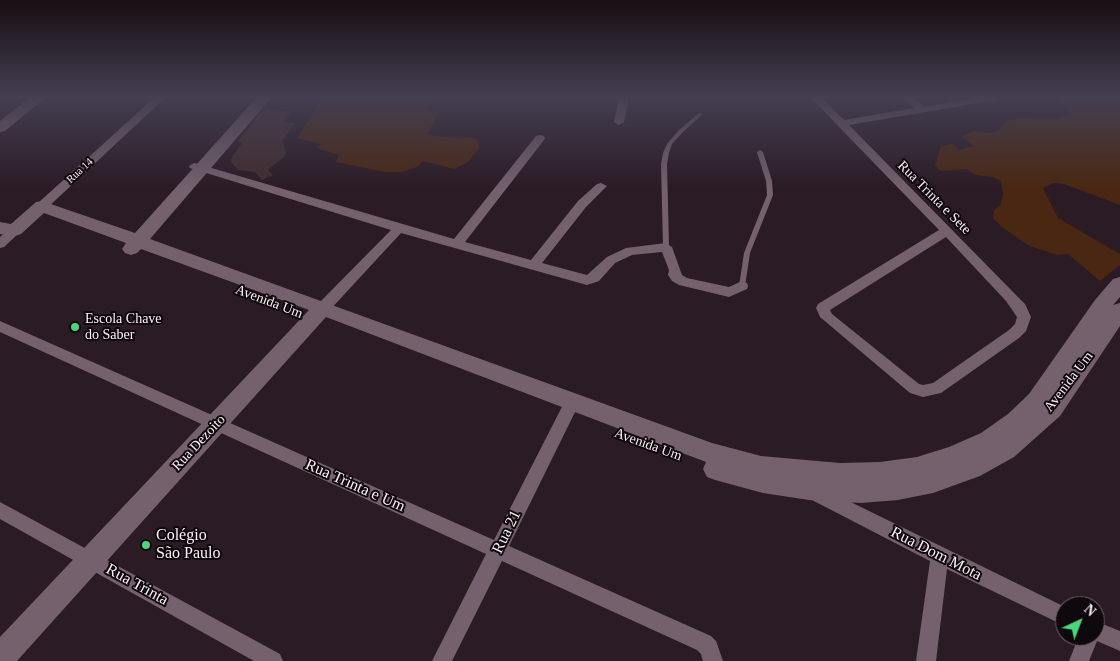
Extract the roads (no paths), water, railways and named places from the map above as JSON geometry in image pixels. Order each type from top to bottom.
[{"type":"main road","points":[[198,167],[230,128]]},
{"type":"main road","points":[[130,243],[235,128]]},
{"type":"main road","name":"Rua 14","points":[[8,229],[37,211]]},
{"type":"main road","name":"Avenida Um","points":[[37,211],[130,243],[569,408],[715,469],[763,482],[809,489],[861,492],[898,489],[933,482],[972,468],[1006,450],[1052,409],[1120,310]]},
{"type":"main road","name":"Avenida Um","points":[[569,408],[712,454],[761,467],[840,474],[880,473],[917,468],[953,456],[989,440],[1016,421],[1037,401],[1102,305],[1120,284]]},
{"type":"main road","name":"Rua Dezoito","points":[[0,658],[318,314]]},
{"type":"street","name":"Rua 14","points":[[37,211],[127,128]]},
{"type":"street","name":"Rua Trinta e Sete","points":[[844,128],[947,231],[1012,298],[1024,317],[1021,327],[1014,334],[930,392],[916,389],[827,317],[823,308],[947,231]]},
{"type":"street","points":[[457,244],[540,138]]},
{"type":"street","points":[[198,167],[399,228],[587,280],[600,274],[611,260],[630,251],[666,247],[676,270],[674,275],[684,282],[728,292],[742,286]]},
{"type":"street","points":[[534,265],[582,204],[601,186]]},
{"type":"street","name":"Rua Dezoito","points":[[318,314],[399,228]]},
{"type":"street","name":"Rua 14","points":[[0,244],[8,229]]},
{"type":"street","name":"Rua Trinta e Um","points":[[4,332],[217,424],[704,643],[711,655]]},
{"type":"street","name":"Rua 21","points":[[442,661],[569,408]]},
{"type":"street","name":"Rua Dom Mota","points":[[809,489],[939,556],[1055,612]]},
{"type":"street","name":"Rua Trinta","points":[[0,510],[273,661]]},
{"type":"street","points":[[926,661],[939,556]]},
{"type":"street","points":[[1105,635],[1120,641]]},
{"type":"street","points":[[1079,661],[1085,646]]},
{"type":"lane","points":[[666,247],[664,164],[670,144],[684,128]]},
{"type":"lane","points":[[742,286],[747,253],[770,194],[769,181],[760,152]]},
{"type":"place","name":"Escola Chave do Saber","points":[[75,327]]},
{"type":"place","name":"Colégio São Paulo","points":[[146,545]]}]
